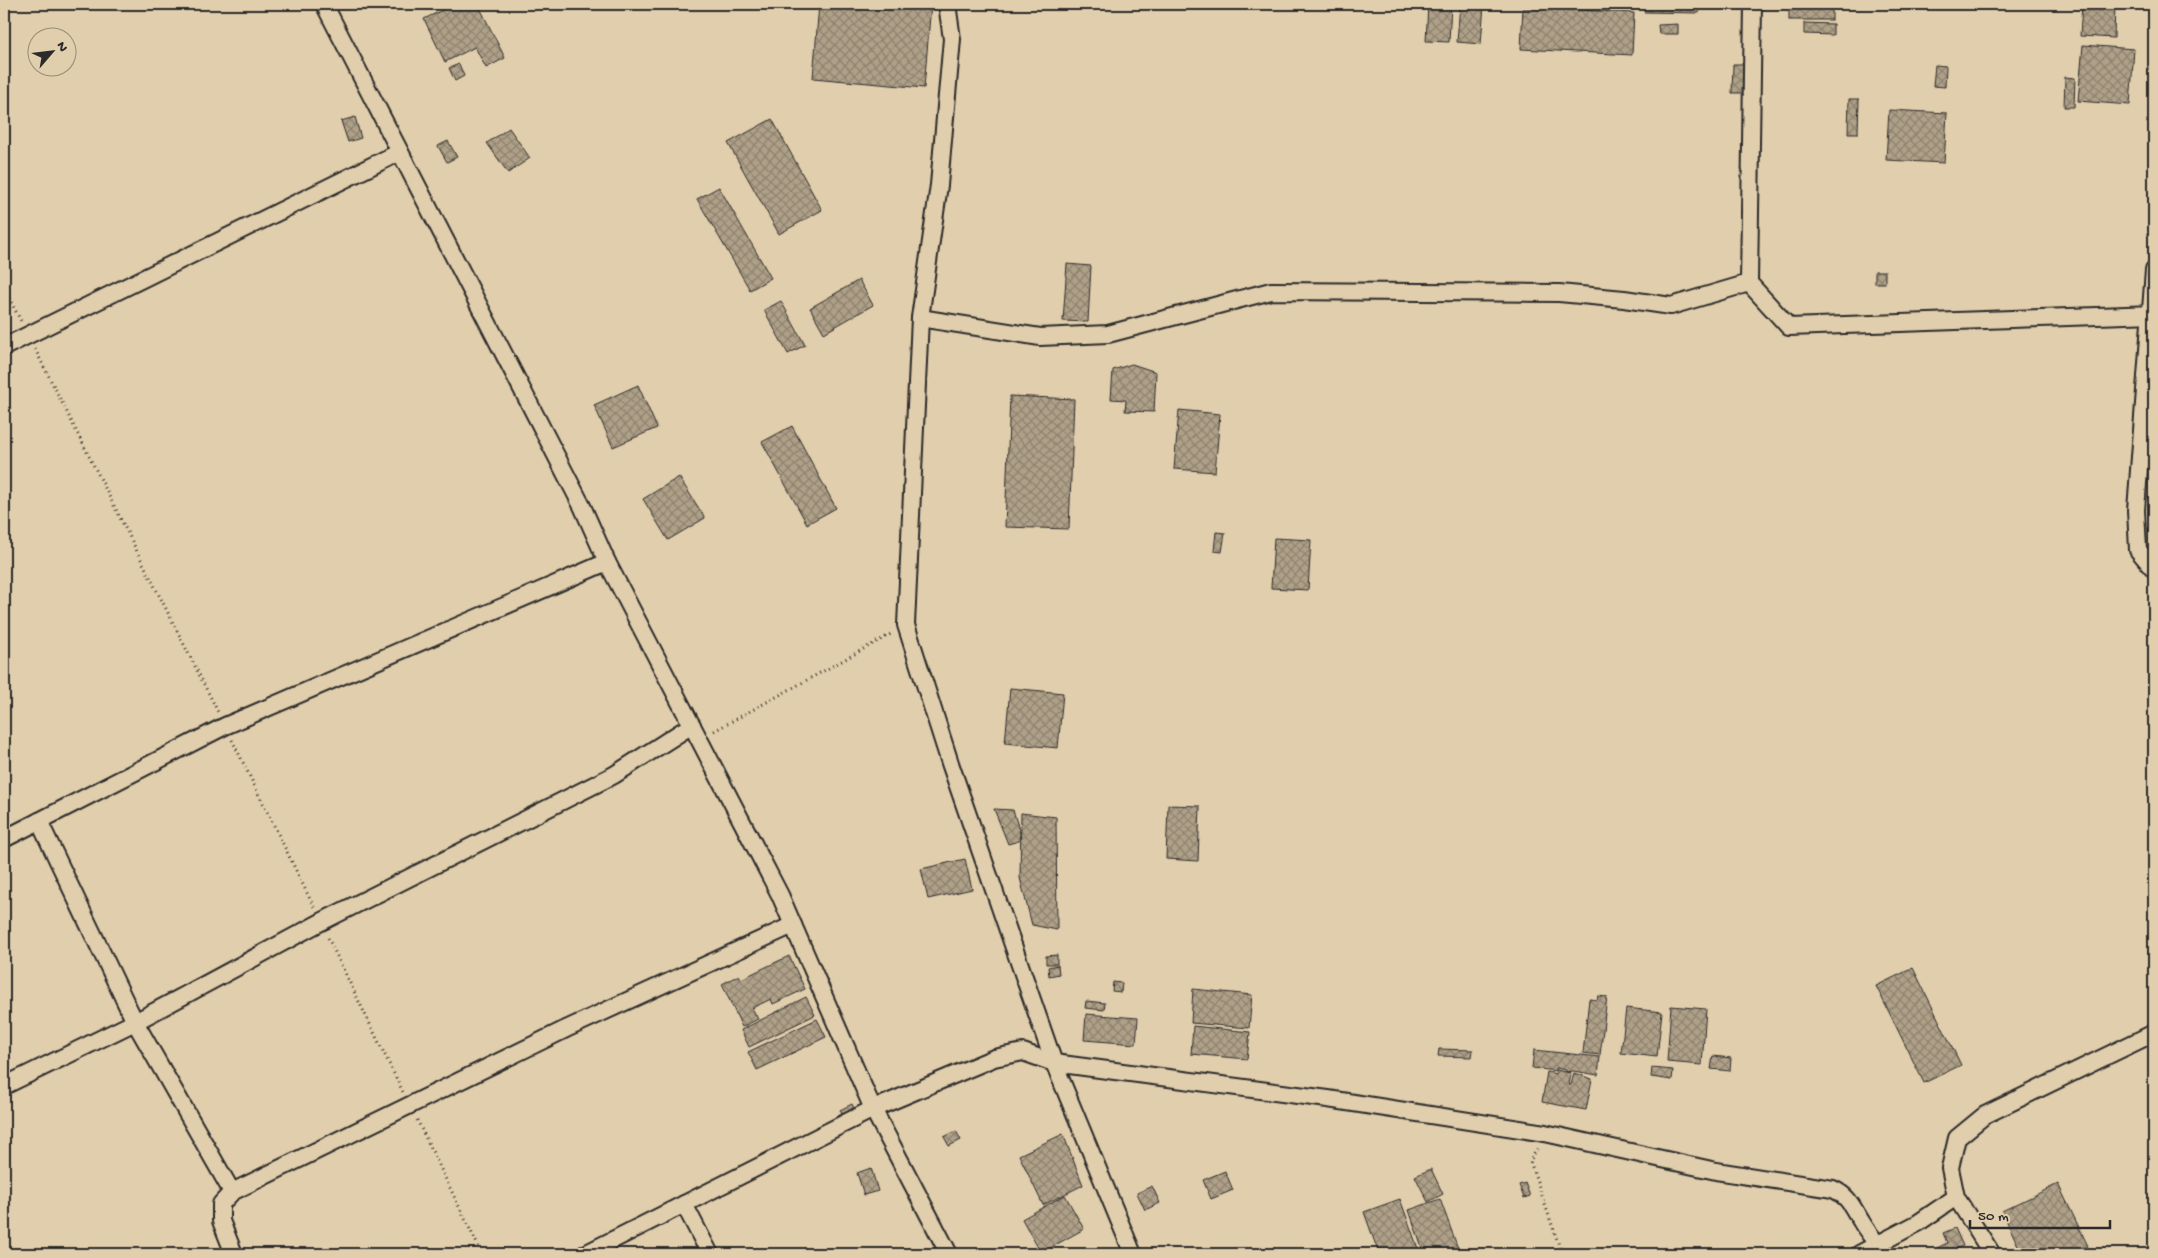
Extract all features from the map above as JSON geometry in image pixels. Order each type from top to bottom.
[{"type":"street","points":[[324,4],[582,506],[607,562],[780,895],[873,1109],[948,1254]]},
{"type":"street","points":[[947,4],[952,39],[939,185],[920,318],[906,625],[954,775],[1054,1063],[1133,1254]]},
{"type":"street","points":[[1753,4],[1750,283],[1789,326],[2152,315]]},
{"type":"street","points":[[4,347],[400,152]]},
{"type":"street","points":[[2154,270],[2136,510],[2138,550],[2154,569]]},
{"type":"street","points":[[920,318],[1040,337],[1108,334],[1271,291],[1560,293],[1671,306],[1750,283]]},
{"type":"street","points":[[4,839],[225,726],[607,562]]},
{"type":"street","points":[[4,1086],[135,1022],[321,922],[696,732]]},
{"type":"street","points":[[39,821],[135,1022],[232,1192]]},
{"type":"street","points":[[234,1254],[221,1220],[221,1204],[232,1192],[566,1029],[793,925]]},
{"type":"street","points":[[1992,1254],[1956,1197],[1950,1168],[1957,1138],[1985,1115],[2154,1033]]},
{"type":"street","points":[[586,1254],[873,1109],[994,1058],[1023,1052],[1054,1063],[1328,1099],[1545,1133],[1716,1171],[1833,1189],[1843,1193],[1851,1201],[1861,1222],[1878,1245]]},
{"type":"street","points":[[1859,1254],[1918,1223],[1956,1197]]},
{"type":"street","points":[[684,1204],[710,1254]]},
{"type":"path","points":[[4,289],[225,726],[482,1254]]},
{"type":"path","points":[[696,732],[906,625]]},
{"type":"path","points":[[1545,1133],[1530,1161],[1562,1254]]},
{"type":"building","points":[[455,4],[478,4],[505,58],[486,68],[475,47],[445,62],[424,19]]},
{"type":"building","points":[[819,4],[931,4],[924,88],[813,78]]},
{"type":"building","points":[[1428,4],[1451,4],[1449,42],[1426,41]]},
{"type":"building","points":[[1460,4],[1484,4],[1481,44],[1457,42]]},
{"type":"building","points":[[1644,4],[1700,4],[1699,13],[1644,12]]},
{"type":"building","points":[[1789,4],[1832,4],[1832,20],[1789,20]]},
{"type":"building","points":[[2082,4],[2115,5],[2114,38],[2080,36]]},
{"type":"building","points":[[1523,7],[1634,13],[1632,55],[1521,49]]},
{"type":"building","points":[[1804,23],[1833,24],[1833,35],[1804,34]]},
{"type":"building","points":[[1678,24],[1678,34],[1659,34],[1658,25]]},
{"type":"building","points":[[2083,45],[2134,49],[2130,105],[2078,101]]},
{"type":"building","points":[[459,64],[464,76],[455,81],[449,68]]},
{"type":"building","points":[[1733,64],[1750,64],[1749,93],[1732,93]]},
{"type":"building","points":[[1935,65],[1946,66],[1945,87],[1933,86]]},
{"type":"building","points":[[2065,77],[2075,78],[2074,107],[2064,107]]},
{"type":"building","points":[[1849,99],[1859,99],[1858,133],[1848,133]]},
{"type":"building","points":[[1889,110],[1947,113],[1944,163],[1886,160]]},
{"type":"building","points":[[355,117],[361,138],[348,142],[341,121]]},
{"type":"building","points":[[772,119],[822,210],[779,234],[728,143]]},
{"type":"building","points":[[509,128],[530,158],[508,173],[487,143]]},
{"type":"building","points":[[448,141],[457,157],[447,162],[438,146]]},
{"type":"building","points":[[719,187],[771,278],[750,290],[697,199]]},
{"type":"building","points":[[1067,264],[1091,266],[1088,322],[1063,321]]},
{"type":"building","points":[[1875,271],[1885,271],[1885,283],[1875,283]]},
{"type":"building","points":[[859,280],[873,305],[824,333],[810,308]]},
{"type":"building","points":[[781,301],[805,345],[788,354],[764,310]]},
{"type":"building","points":[[1132,364],[1156,372],[1154,412],[1125,411],[1126,400],[1111,399],[1113,370]]},
{"type":"building","points":[[638,385],[657,428],[613,447],[594,405]]},
{"type":"building","points":[[1010,396],[1074,399],[1069,529],[1005,527]]},
{"type":"building","points":[[1179,410],[1220,414],[1215,472],[1174,469]]},
{"type":"building","points":[[792,426],[836,508],[807,524],[762,442]]},
{"type":"building","points":[[679,477],[705,518],[668,540],[643,499]]},
{"type":"building","points":[[1216,532],[1225,533],[1222,552],[1214,551]]},
{"type":"building","points":[[1274,538],[1311,540],[1308,590],[1271,588]]},
{"type":"building","points":[[1010,688],[1063,693],[1058,748],[1005,743]]},
{"type":"building","points":[[1168,805],[1200,806],[1198,861],[1166,859]]},
{"type":"building","points":[[994,809],[1013,810],[1020,833],[1019,841],[1008,844]]},
{"type":"building","points":[[1021,813],[1056,817],[1057,930],[1032,925],[1020,878]]},
{"type":"building","points":[[965,859],[972,889],[928,899],[921,869]]},
{"type":"building","points":[[1057,955],[1057,964],[1046,964],[1046,956]]},
{"type":"building","points":[[789,956],[805,989],[773,1004],[771,999],[752,1008],[758,1019],[742,1027],[722,984],[739,975],[741,979]]},
{"type":"building","points":[[1058,965],[1059,974],[1049,976],[1048,967]]},
{"type":"building","points":[[1913,968],[1961,1065],[1924,1083],[1876,986]]},
{"type":"building","points":[[1113,982],[1122,983],[1121,992],[1112,991]]},
{"type":"building","points":[[1193,989],[1252,995],[1249,1028],[1191,1023]]},
{"type":"building","points":[[1598,996],[1607,997],[1600,1055],[1583,1053],[1589,999],[1597,1000]]},
{"type":"building","points":[[806,997],[815,1015],[749,1047],[741,1030]]},
{"type":"building","points":[[1086,1001],[1105,1003],[1104,1010],[1085,1008]]},
{"type":"building","points":[[1671,1006],[1706,1009],[1702,1065],[1667,1062]]},
{"type":"building","points":[[1626,1008],[1662,1012],[1657,1057],[1621,1053]]},
{"type":"building","points":[[1086,1014],[1138,1018],[1136,1044],[1084,1040]]},
{"type":"building","points":[[817,1019],[826,1037],[757,1070],[748,1052]]},
{"type":"building","points":[[1193,1026],[1250,1032],[1247,1059],[1191,1054]]},
{"type":"building","points":[[1439,1049],[1473,1050],[1472,1057],[1438,1056]]},
{"type":"building","points":[[1534,1050],[1600,1057],[1598,1075],[1573,1071],[1566,1072],[1566,1070],[1556,1068],[1556,1071],[1532,1068]]},
{"type":"building","points":[[1713,1056],[1731,1058],[1730,1071],[1711,1069]]},
{"type":"building","points":[[1652,1068],[1673,1070],[1672,1080],[1651,1077]]},
{"type":"building","points":[[1556,1070],[1571,1073],[1569,1085],[1571,1085],[1574,1073],[1592,1079],[1586,1110],[1542,1102],[1547,1072],[1556,1074]]},
{"type":"building","points":[[852,1104],[858,1117],[846,1123],[840,1110]]},
{"type":"building","points":[[956,1131],[961,1140],[949,1146],[944,1137]]},
{"type":"building","points":[[1063,1134],[1083,1185],[1043,1205],[1019,1155]]},
{"type":"building","points":[[871,1168],[878,1191],[864,1195],[857,1173]]},
{"type":"building","points":[[1431,1169],[1443,1194],[1428,1202],[1415,1176]]},
{"type":"building","points":[[1225,1171],[1233,1190],[1211,1199],[1203,1180]]},
{"type":"building","points":[[1525,1183],[1530,1196],[1524,1198],[1519,1185]]},
{"type":"building","points":[[2058,1184],[2088,1246],[2071,1254],[2022,1254],[2002,1211]]},
{"type":"building","points":[[1152,1186],[1160,1203],[1145,1210],[1137,1193]]},
{"type":"building","points":[[1065,1195],[1084,1229],[1041,1253],[1022,1219]]},
{"type":"building","points":[[1400,1199],[1420,1254],[1379,1254],[1364,1212]]},
{"type":"building","points":[[1440,1199],[1460,1254],[1424,1254],[1409,1210]]},
{"type":"building","points":[[1955,1228],[1963,1246],[1945,1254],[1940,1254],[1937,1248],[1947,1243],[1943,1233]]},
{"type":"building","points":[[1479,1248],[1481,1254],[1463,1254],[1463,1253]]}]
